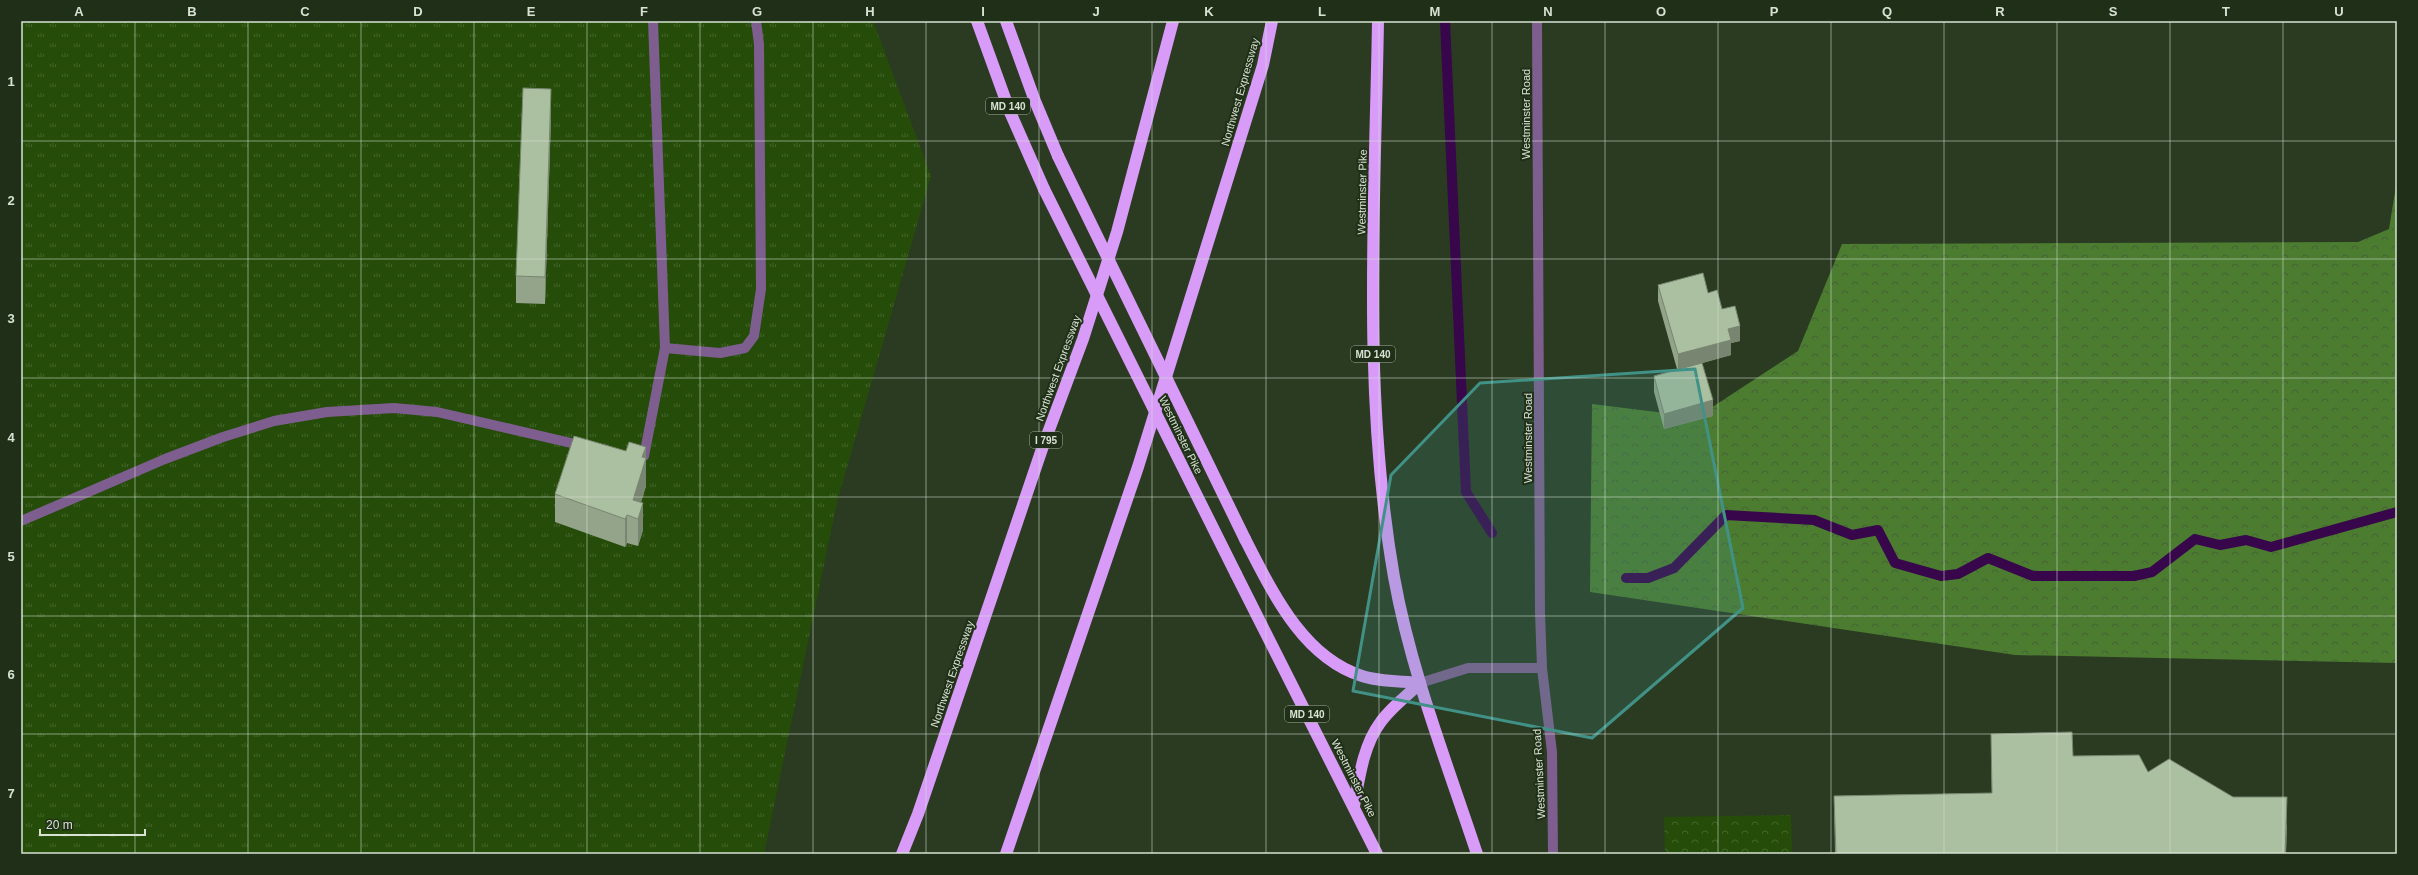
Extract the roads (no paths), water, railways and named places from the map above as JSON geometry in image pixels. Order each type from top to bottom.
[{"type":"highway","name":"Westminster Pike","points":[[977,21],[1010,112],[1044,189],[1377,854]]},
{"type":"highway","points":[[1006,21],[1035,101],[1058,156],[1245,539],[1274,595],[1305,637],[1333,663],[1363,676],[1420,683]]},
{"type":"highway","name":"Northwest Expressway","points":[[902,854],[923,799],[1043,446],[1083,339],[1117,232],[1173,21]]},
{"type":"highway","name":"Northwest Expressway","points":[[1006,854],[1138,468],[1263,65],[1272,21]]},
{"type":"highway","name":"Westminster Pike","points":[[1378,21],[1373,363],[1381,485],[1394,578],[1420,683],[1477,854]]},
{"type":"highway","points":[[1354,806],[1360,774],[1368,746],[1380,723],[1420,683]]},
{"type":"street","points":[[629,454],[644,456],[665,348],[653,21]]},
{"type":"street","points":[[665,348],[720,353],[745,348],[754,336],[761,289],[759,44],[756,21]]},
{"type":"street","name":"Westminster Road","points":[[1537,21],[1542,668],[1552,752],[1553,854]]},
{"type":"street","points":[[21,521],[164,459],[223,437],[274,421],[327,412],[394,408],[437,412],[593,448]]},
{"type":"street","points":[[1420,683],[1468,668],[1542,668]]},
{"type":"waterway","points":[[1445,21],[1466,492],[1492,533]]},
{"type":"waterway","points":[[1626,578],[1648,578],[1674,568],[1726,515],[1814,520],[1852,535],[1878,530],[1895,563],[1941,576],[1958,574],[1988,558],[2033,576],[2134,576],[2152,572],[2195,539],[2220,545],[2246,540],[2271,547],[2397,512]]}]
